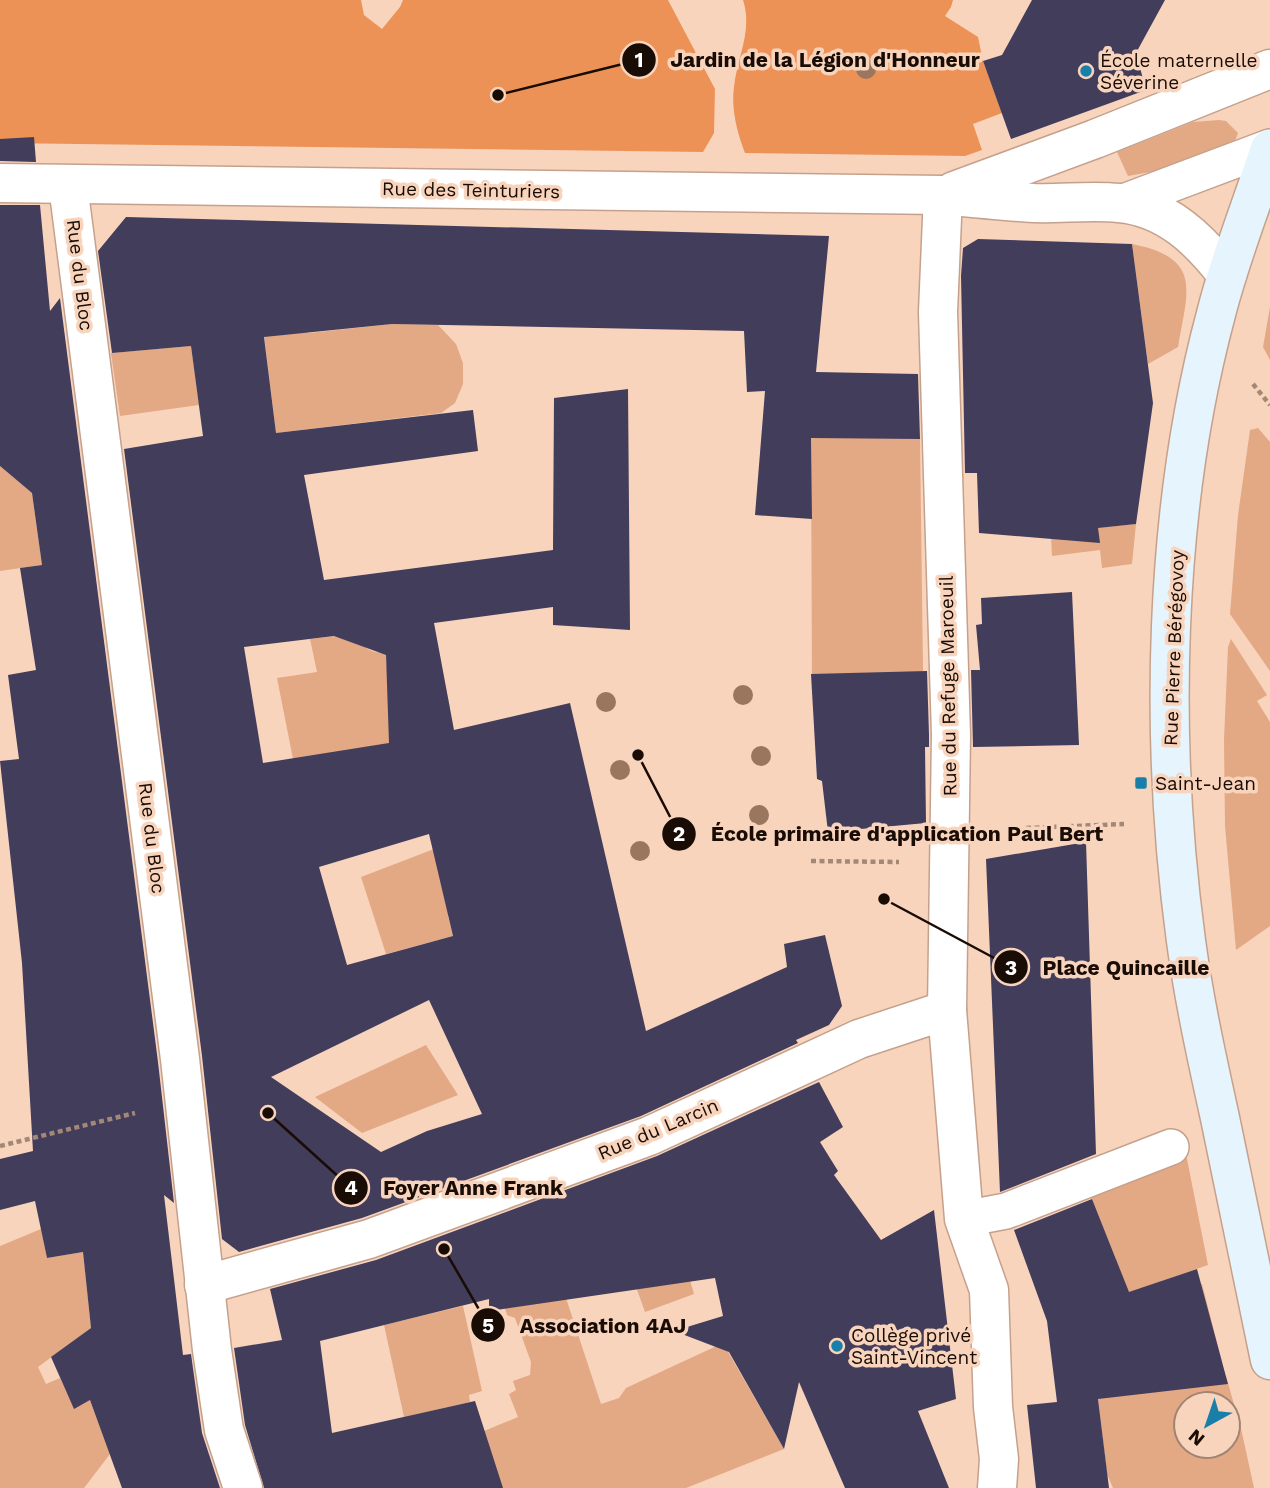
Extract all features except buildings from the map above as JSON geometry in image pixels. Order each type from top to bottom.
[{"type":"street","points":[[943,195],[1095,139],[1270,69]]},
{"type":"street","name":"Rue Pierre Bérégovoy","points":[[1270,148],[1215,315],[1182,491],[1171,649],[1171,779],[1191,970],[1204,1045],[1270,1360]]},
{"type":"street","name":"Rue des Teinturiers","points":[[0,183],[943,195],[1033,203],[1121,203],[1147,210],[1177,223],[1209,251],[1227,275]]},
{"type":"street","name":"Rue du Bloc","points":[[68,185],[184,1099],[204,1285],[224,1430],[243,1488]]},
{"type":"street","name":"Rue du Refuge Maroeuil","points":[[943,195],[938,312],[951,735],[947,1010],[964,1220],[989,1290],[993,1407],[999,1459],[997,1488]]},
{"type":"street","name":"Rue du Larcin","points":[[204,1285],[369,1239],[637,1140],[859,1039],[947,1010]]},
{"type":"lane","points":[[1121,203],[1270,148]]},
{"type":"lane","points":[[964,1220],[1006,1211],[1171,1147]]},
{"type":"path","points":[[1026,828],[1118,825]]},
{"type":"path","points":[[811,861],[949,863]]},
{"type":"path","points":[[0,1146],[184,1099]]},
{"type":"shaded area","points":[[0,0],[361,0],[364,15],[382,29],[403,0],[668,0],[715,89],[714,133],[703,152],[0,143]]},
{"type":"shaded area","points":[[743,0],[953,0],[945,16],[978,37],[983,61],[1002,113],[973,124],[982,150],[965,156],[745,153],[733,104],[745,33],[746,11]]},
{"type":"shaded area","points":[[1226,121],[1238,133],[1233,146],[1194,164],[1128,176],[1117,152],[1193,122]]},
{"type":"shaded area","points":[[1132,244],[1155,250],[1171,258],[1181,268],[1185,280],[1185,310],[1178,347],[1148,364]]},
{"type":"shaded area","points":[[1270,307],[1270,360],[1263,347]]},
{"type":"shaded area","points":[[392,324],[438,325],[456,344],[463,363],[463,384],[455,403],[441,413],[276,433],[263,326],[310,333]]},
{"type":"shaded area","points":[[191,346],[199,405],[120,416],[111,353]]},
{"type":"shaded area","points":[[1258,428],[1270,442],[1270,671],[1230,614],[1238,515],[1250,430]]},
{"type":"shaded area","points":[[811,431],[920,439],[923,671],[812,694]]},
{"type":"shaded area","points":[[0,466],[32,493],[42,565],[0,571]]},
{"type":"shaded area","points":[[1136,524],[1132,564],[1102,568],[1100,550],[1052,556],[1051,534]]},
{"type":"shaded area","points":[[354,634],[367,648],[386,652],[386,665],[439,657],[450,708],[407,717],[468,790],[293,759],[277,678],[317,672],[310,639]]},
{"type":"shaded area","points":[[1231,639],[1267,695],[1257,701],[1270,722],[1270,926],[1236,950],[1225,826],[1224,740],[1228,647]]},
{"type":"shaded area","points":[[434,849],[490,903],[448,916],[453,936],[386,954],[361,877]]},
{"type":"shaded area","points":[[426,1045],[458,1095],[362,1133],[315,1097]]},
{"type":"shaded area","points":[[1186,1154],[1208,1265],[1162,1281],[1168,1299],[1202,1284],[1222,1362],[1116,1314],[1116,1259],[1089,1192]]},
{"type":"shaded area","points":[[41,1229],[47,1258],[83,1252],[91,1328],[38,1367],[46,1384],[60,1378],[74,1408],[90,1400],[110,1454],[84,1488],[0,1488],[0,1246]]},
{"type":"shaded area","points":[[678,1239],[694,1294],[645,1312],[635,1284]]},
{"type":"shaded area","points":[[561,1283],[601,1404],[619,1398],[626,1388],[723,1343],[784,1449],[686,1488],[488,1488],[472,1436],[518,1417],[509,1394],[516,1390],[513,1381],[530,1375],[531,1362],[515,1318],[507,1315],[503,1302]]},
{"type":"shaded area","points":[[463,1306],[482,1391],[469,1395],[470,1402],[404,1417],[384,1325]]},
{"type":"shaded area","points":[[1226,1376],[1230,1390],[1172,1390],[1172,1460],[1242,1460],[1242,1433],[1254,1488],[1113,1488],[1107,1474],[1098,1398],[1213,1384]]},
{"type":"place","name":"École maternelle Séverine","points":[[1086,71]]},
{"type":"place","name":"Jardin de la Légion d'Honneur","points":[[498,95]]},
{"type":"place","name":"École primaire d'application Paul Bert","points":[[638,755]]},
{"type":"place","name":"Saint-Jean","points":[[1141,783]]},
{"type":"place","name":"Place Quincaille","points":[[884,899]]},
{"type":"place","name":"Foyer Anne Frank","points":[[268,1113]]},
{"type":"place","name":"Association 4AJ","points":[[444,1249]]},
{"type":"place","name":"Collège privé Saint-Vincent","points":[[837,1346]]}]
